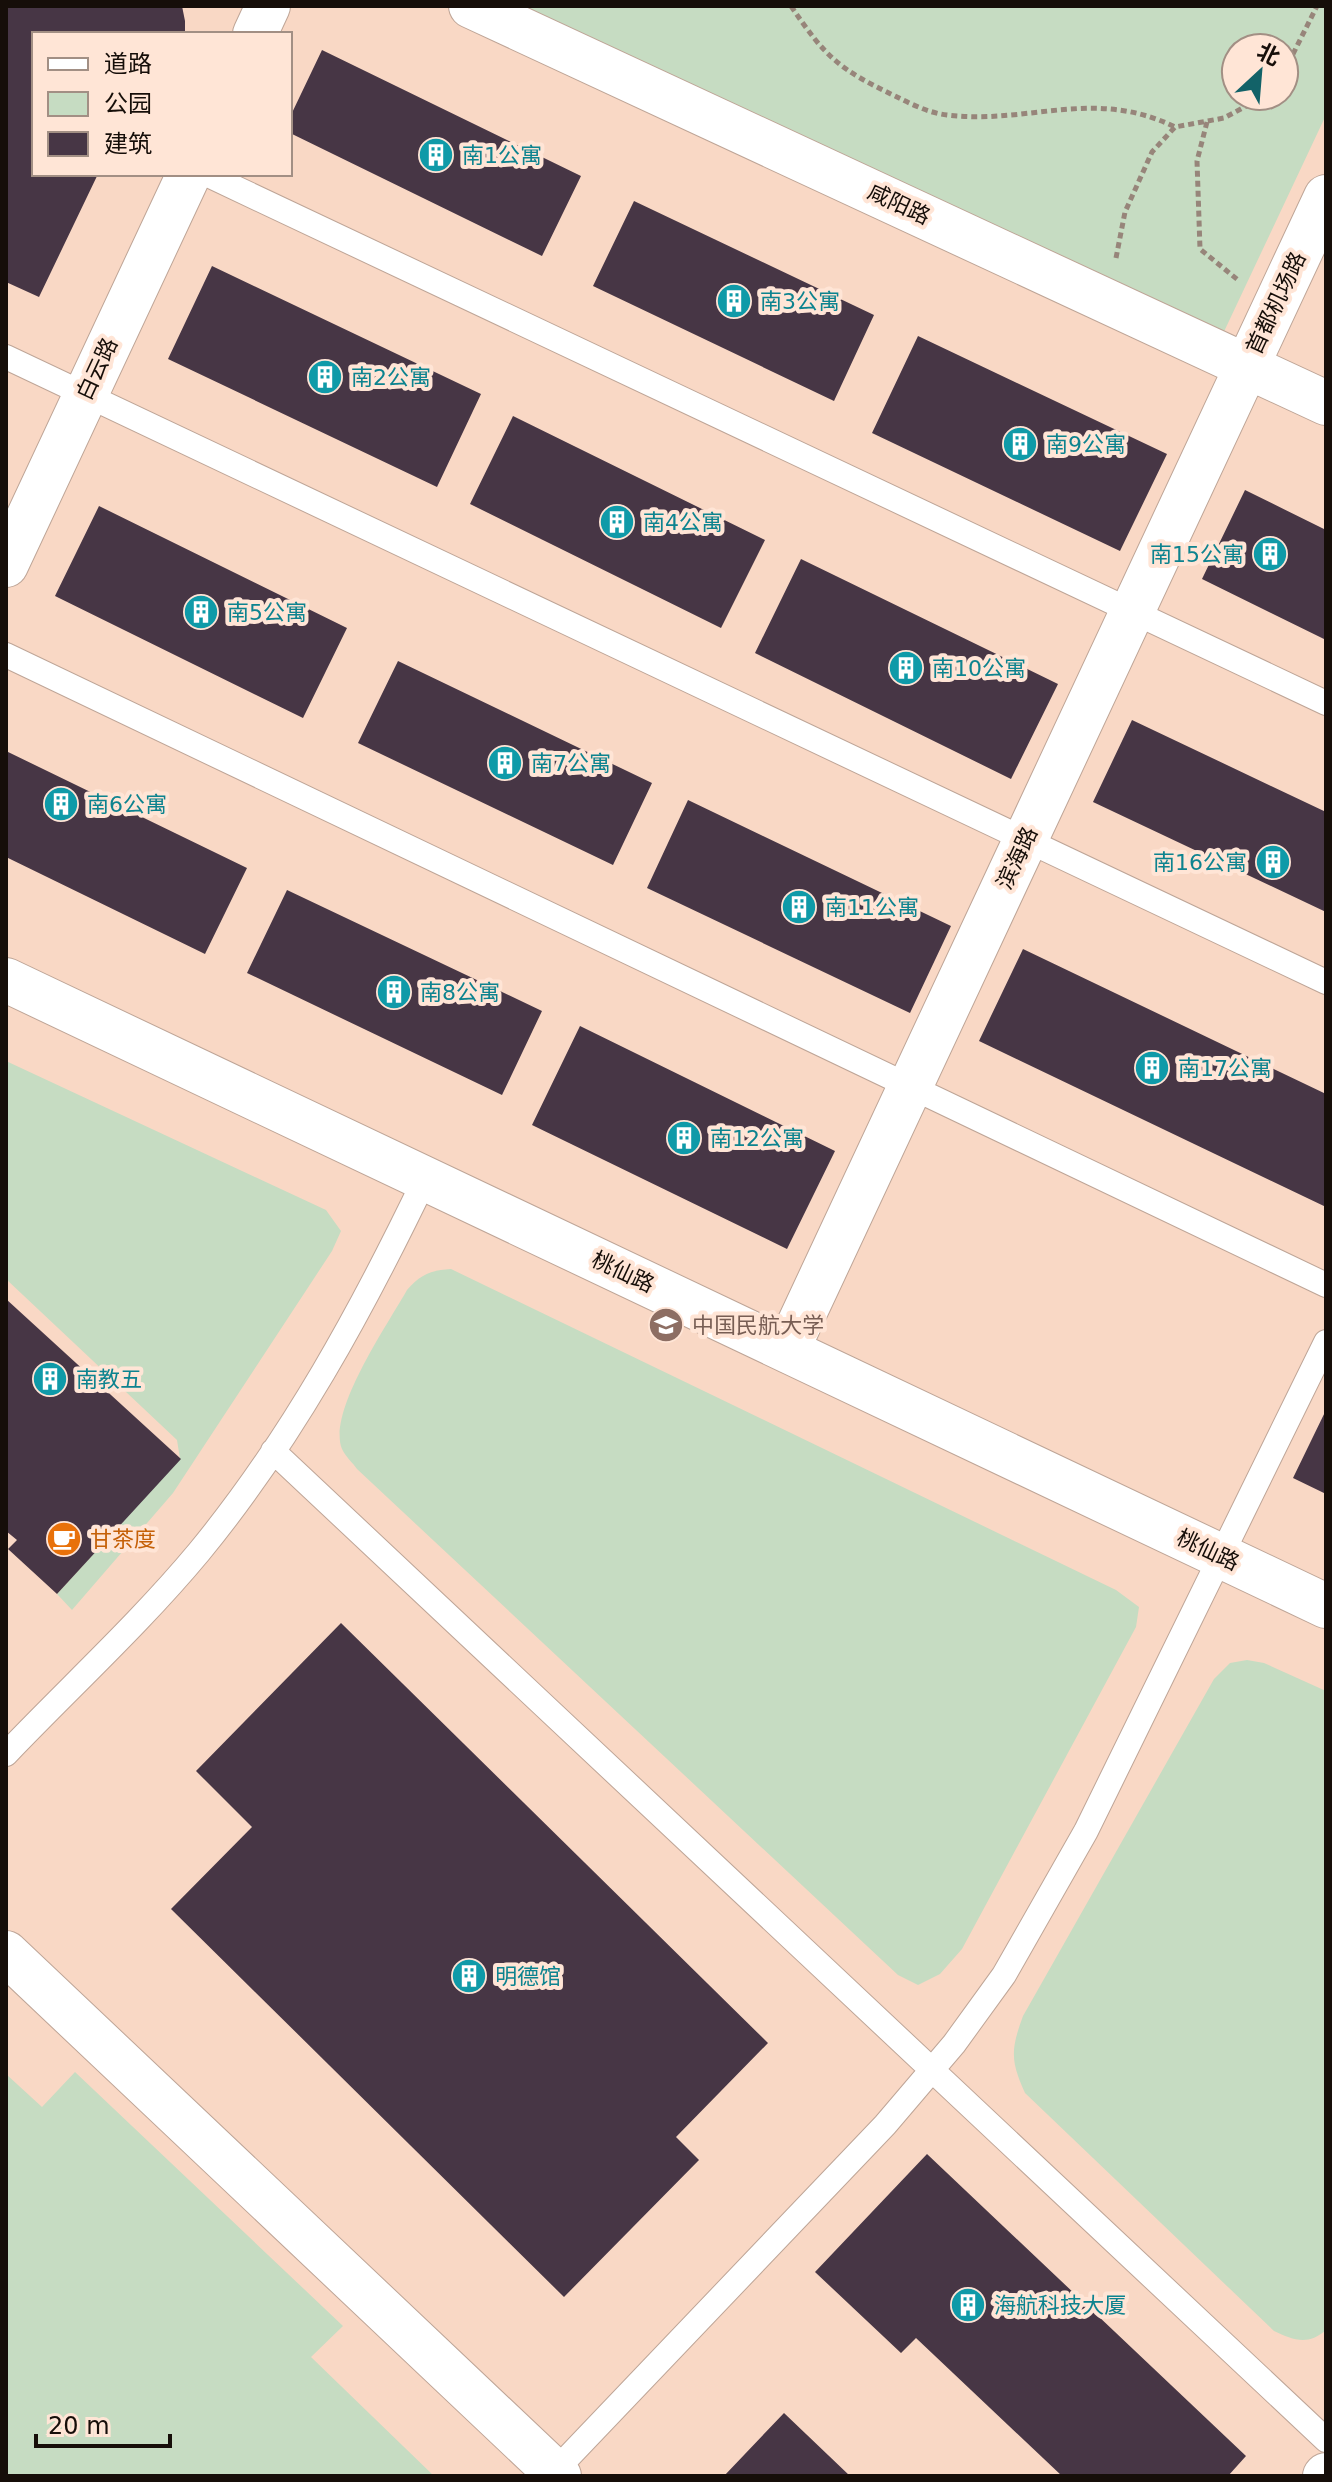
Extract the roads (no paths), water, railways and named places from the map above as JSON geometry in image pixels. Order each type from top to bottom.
[{"type":"street","points":[[256,32],[268,6]]},
{"type":"street","name":"咸阳路","points":[[471,6],[1326,403]]},
{"type":"street","name":"白云路","points":[[6,565],[188,176]]},
{"type":"street","name":"首都机场路","points":[[1247,366],[1326,197]]},
{"type":"street","name":"滨海路","points":[[787,1350],[1247,366]]},
{"type":"street","name":"桃仙路","points":[[6,980],[1326,1606]]},
{"type":"street","points":[[6,1953],[556,2474]]},
{"type":"lane","points":[[210,176],[1326,703]]},
{"type":"lane","points":[[6,357],[1326,982]]},
{"type":"lane","points":[[6,655],[1326,1285]]},
{"type":"lane","points":[[6,1754],[197,1554],[273,1451],[374,1286],[425,1179]]},
{"type":"lane","points":[[556,2474],[885,2125],[1004,1975],[1079,1844],[1326,1342]]},
{"type":"lane","points":[[273,1451],[1326,2440]]},
{"type":"place","name":"南1公寓","points":[[436,155]]},
{"type":"place","name":"南3公寓","points":[[734,301]]},
{"type":"place","name":"南2公寓","points":[[325,377]]},
{"type":"place","name":"南9公寓","points":[[1020,444]]},
{"type":"place","name":"南4公寓","points":[[617,522]]},
{"type":"place","name":"南15公寓","points":[[1270,554]]},
{"type":"place","name":"南5公寓","points":[[201,612]]},
{"type":"place","name":"南10公寓","points":[[906,668]]},
{"type":"place","name":"南7公寓","points":[[505,763]]},
{"type":"place","name":"南6公寓","points":[[61,804]]},
{"type":"place","name":"南16公寓","points":[[1273,862]]},
{"type":"place","name":"南11公寓","points":[[799,907]]},
{"type":"place","name":"南8公寓","points":[[394,992]]},
{"type":"place","name":"南17公寓","points":[[1152,1068]]},
{"type":"place","name":"南12公寓","points":[[684,1138]]},
{"type":"place","name":"中国民航大学","points":[[666,1325]]},
{"type":"place","name":"南教五","points":[[50,1379]]},
{"type":"place","name":"甘茶度","points":[[64,1539]]},
{"type":"place","name":"明德馆","points":[[469,1976]]},
{"type":"place","name":"海航科技大厦","points":[[968,2305]]}]
